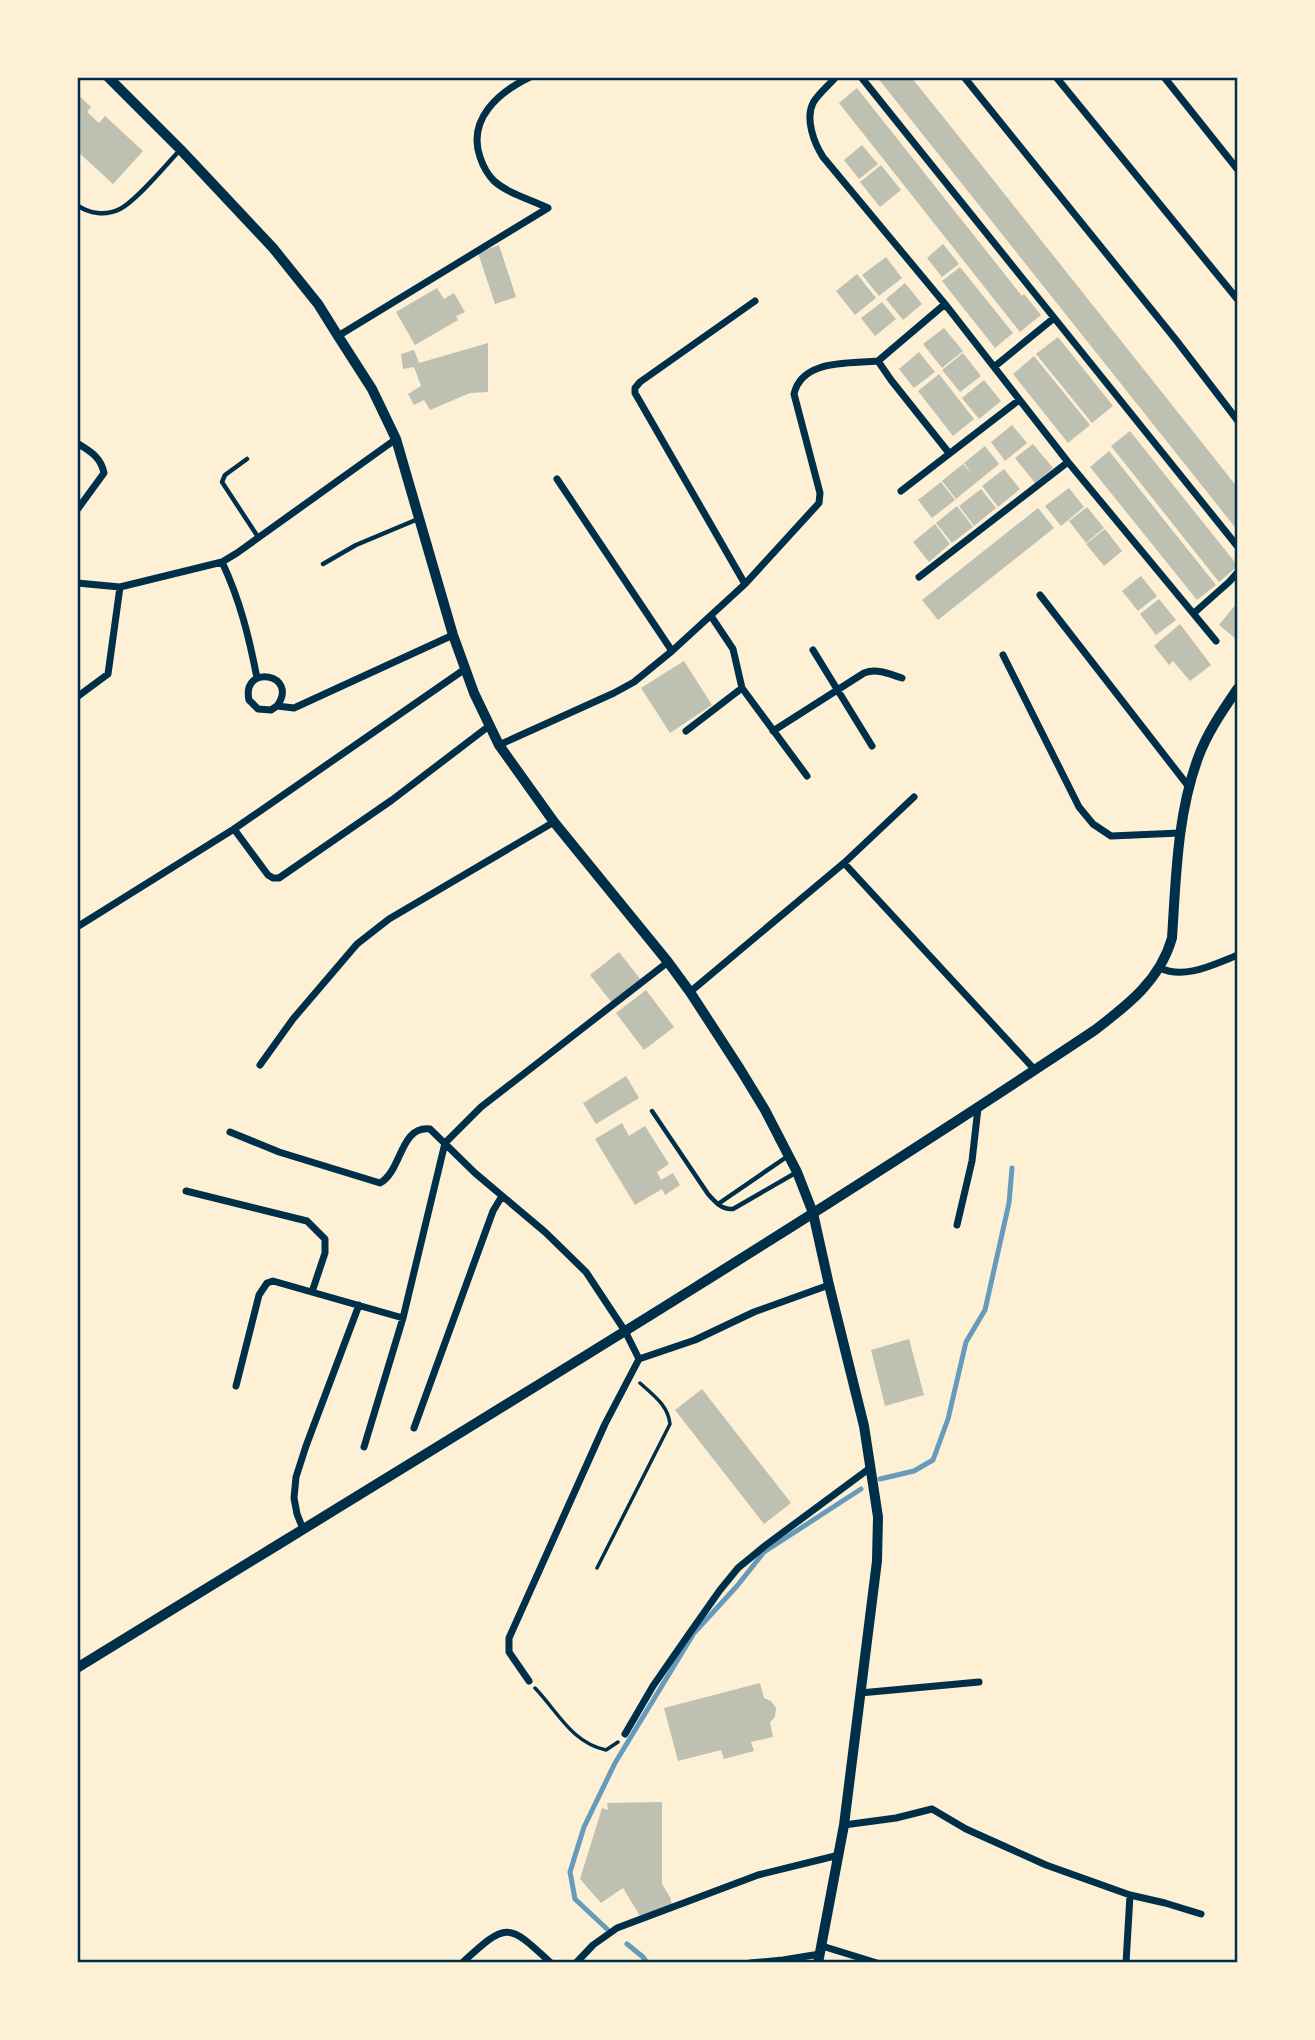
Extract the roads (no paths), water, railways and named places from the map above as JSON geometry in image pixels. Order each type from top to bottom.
[{"type":"main road","points":[[77,1668],[813,1213],[978,1108],[1095,1030],[1124,1007],[1160,968],[1167,954],[1172,938],[1180,833],[1189,788],[1198,757],[1212,728],[1238,688]]},
{"type":"street","points":[[108,77],[250,222],[295,274],[372,389],[396,439],[465,669],[499,745],[554,822],[690,992],[740,1069],[789,1155],[813,1213],[864,1426],[878,1517],[877,1561],[844,1825],[820,1954]]},
{"type":"street","points":[[338,336],[548,208],[512,192],[492,179],[485,169],[477,142],[479,123],[497,98],[530,77]]},
{"type":"street","points":[[836,77],[813,103],[810,122],[816,147],[945,304],[1068,462],[1216,641]]},
{"type":"street","points":[[860,77],[1238,547]]},
{"type":"street","points":[[964,77],[1235,412],[1238,421]]},
{"type":"street","points":[[1056,77],[1238,300]]},
{"type":"street","points":[[1164,77],[1238,170]]},
{"type":"street","points":[[746,584],[635,393],[635,388],[755,301]]},
{"type":"street","points":[[499,745],[634,682],[672,652],[746,584],[819,503],[820,492],[793,394],[796,385],[816,368],[878,361],[945,304]]},
{"type":"street","points":[[994,367],[1054,318]]},
{"type":"street","points":[[878,361],[949,453]]},
{"type":"street","points":[[901,491],[1019,400]]},
{"type":"street","points":[[77,583],[120,587],[222,562],[396,439]]},
{"type":"street","points":[[77,443],[96,456],[104,473],[77,510]]},
{"type":"street","points":[[919,577],[1068,462]]},
{"type":"street","points":[[557,480],[672,652]]},
{"type":"street","points":[[222,562],[239,599],[257,678]]},
{"type":"street","points":[[1194,613],[1238,572]]},
{"type":"street","points":[[77,697],[108,674],[120,587]]},
{"type":"street","points":[[1040,595],[1189,788]]},
{"type":"street","points":[[711,616],[733,649],[742,688],[807,776]]},
{"type":"street","points":[[277,706],[303,706],[453,635]]},
{"type":"street","points":[[813,650],[872,746]]},
{"type":"street","points":[[1003,655],[1079,807],[1093,824],[1111,836],[1180,833]]},
{"type":"street","points":[[77,927],[234,829],[465,669]]},
{"type":"street","points":[[773,731],[871,670],[902,678]]},
{"type":"street","points":[[271,677],[281,686],[281,701],[277,706],[271,710],[258,709],[249,700],[248,688],[257,678],[271,677]]},
{"type":"street","points":[[686,732],[742,688]]},
{"type":"street","points":[[234,829],[268,875],[279,878],[392,800],[489,726]]},
{"type":"street","points":[[690,992],[844,863],[914,797]]},
{"type":"street","points":[[260,1065],[293,1020],[357,944],[389,919],[554,822]]},
{"type":"street","points":[[844,863],[1035,1070]]},
{"type":"street","points":[[1160,968],[1184,973],[1238,955]]},
{"type":"street","points":[[364,1447],[402,1318],[446,1143],[481,1107],[668,962]]},
{"type":"street","points":[[957,1225],[971,1168],[978,1108]]},
{"type":"street","points":[[230,1132],[279,1152],[380,1183],[390,1174],[413,1133],[421,1128],[430,1129],[586,1272],[625,1331],[639,1359]]},
{"type":"street","points":[[186,1191],[307,1221],[325,1240],[325,1253],[312,1293]]},
{"type":"street","points":[[414,1428],[493,1211],[502,1196]]},
{"type":"street","points":[[236,1386],[263,1287],[267,1283],[273,1281],[402,1318]]},
{"type":"street","points":[[529,1681],[509,1652],[509,1639],[605,1424],[639,1359],[695,1340],[754,1312],[829,1285]]},
{"type":"street","points":[[303,1529],[294,1497],[296,1477],[359,1305]]},
{"type":"street","points":[[625,1734],[674,1655],[738,1568],[870,1468]]},
{"type":"street","points":[[860,1693],[979,1682]]},
{"type":"street","points":[[844,1825],[896,1818],[932,1809],[966,1829],[1046,1865],[1130,1895],[1200,1914]]},
{"type":"street","points":[[576,1963],[593,1945],[617,1928],[758,1875],[839,1855]]},
{"type":"street","points":[[1126,1963],[1130,1895]]},
{"type":"street","points":[[462,1963],[490,1938],[505,1932],[515,1932],[551,1963]]},
{"type":"street","points":[[750,1963],[820,1954],[877,1963]]},
{"type":"lane","points":[[77,205],[92,213],[120,209],[181,150]]},
{"type":"lane","points":[[247,459],[225,475],[222,482],[259,538]]},
{"type":"lane","points":[[323,564],[356,545],[419,518]]},
{"type":"lane","points":[[652,1111],[708,1194],[727,1210],[797,1172]]},
{"type":"lane","points":[[718,1205],[789,1155]]},
{"type":"waterway","points":[[880,1479],[914,1471],[933,1460],[948,1419],[966,1342],[985,1310],[1009,1203],[1012,1168]]},
{"type":"waterway","points":[[607,1929],[575,1899],[570,1872],[584,1827],[615,1763],[694,1633],[764,1552],[861,1489]]},
{"type":"waterway","points":[[627,1944],[647,1963]]}]
